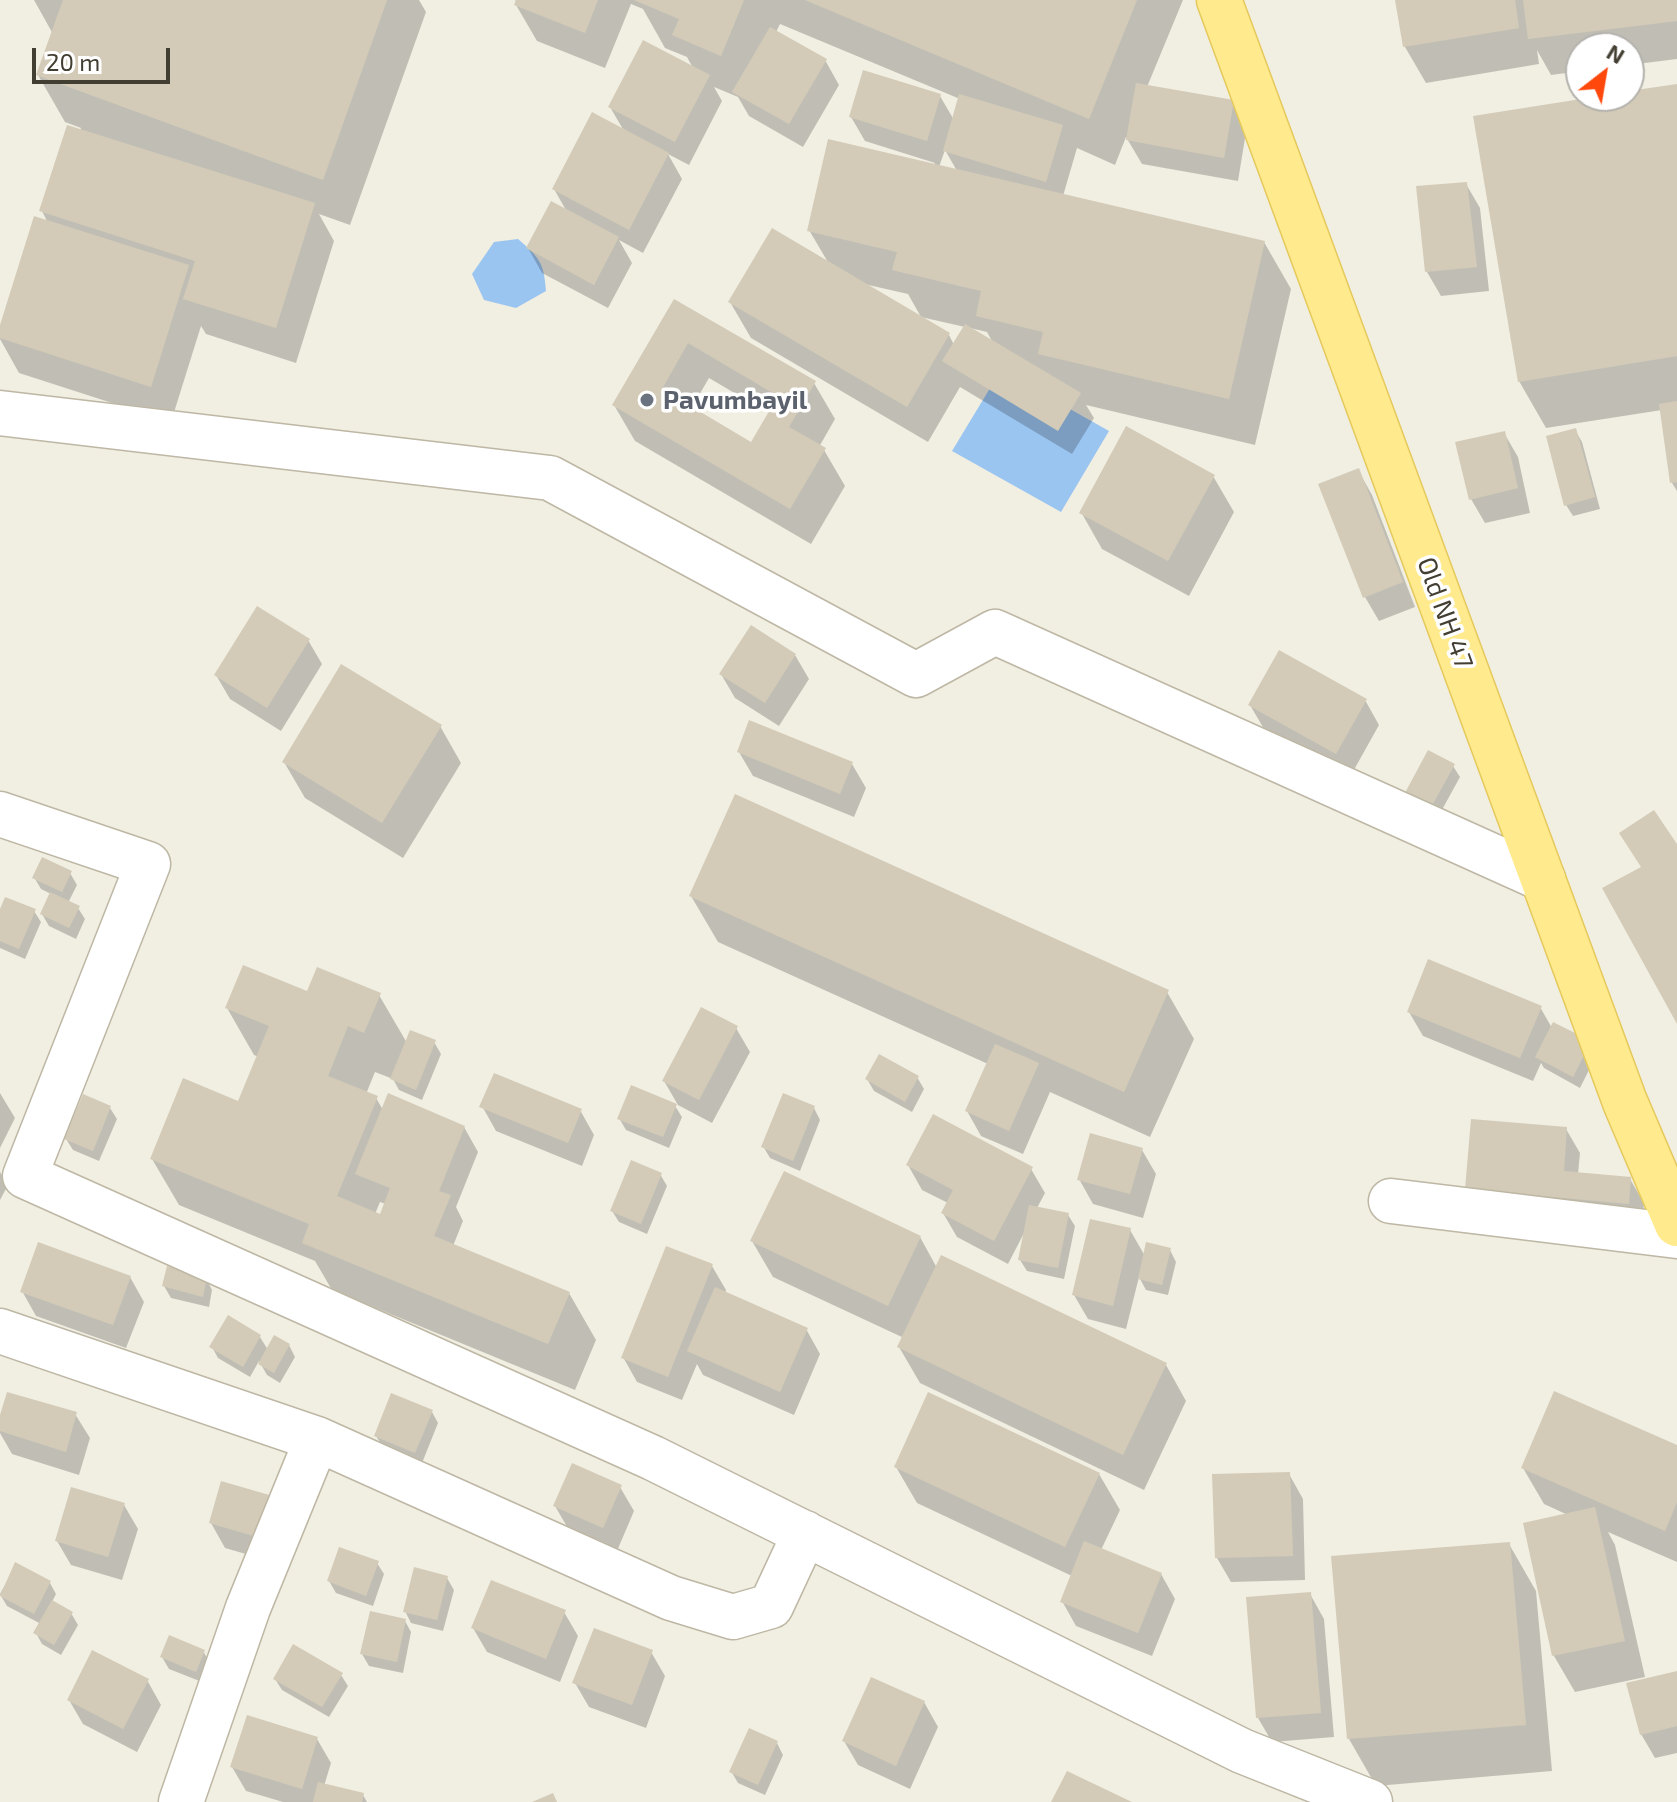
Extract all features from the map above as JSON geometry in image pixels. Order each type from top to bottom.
[{"type":"main road","name":"Old NH 47","points":[[1219,0],[1625,1102],[1677,1224]]},
{"type":"street","points":[[0,413],[550,478],[916,675],[995,632],[1543,879]]},
{"type":"street","points":[[0,814],[148,864],[25,1176],[653,1458],[1242,1751],[1370,1802]]},
{"type":"street","points":[[1391,1201],[1677,1236]]},
{"type":"street","points":[[0,1331],[317,1439],[671,1598],[733,1617],[771,1606],[805,1533]]},
{"type":"street","points":[[181,1802],[248,1608],[317,1439]]},
{"type":"water","points":[[518,239],[540,262],[546,291],[516,308],[484,300],[472,274],[494,242]]},
{"type":"water","points":[[1001,370],[1109,431],[1061,512],[952,451]]},
{"type":"building","points":[[63,0],[387,0],[323,180],[36,75]]},
{"type":"building","points":[[516,0],[598,0],[585,33],[514,5]]},
{"type":"building","points":[[634,0],[744,0],[721,56],[672,35],[679,19]]},
{"type":"building","points":[[805,0],[1137,0],[1089,119]]},
{"type":"building","points":[[1395,0],[1515,0],[1519,28],[1403,47]]},
{"type":"building","points":[[1523,0],[1677,0],[1677,21],[1565,32],[1565,35],[1528,39]]},
{"type":"building","points":[[770,27],[827,59],[789,124],[732,92]]},
{"type":"building","points":[[643,40],[710,75],[675,142],[608,107]]},
{"type":"building","points":[[863,70],[941,94],[927,141],[849,117]]},
{"type":"building","points":[[1136,83],[1234,100],[1224,158],[1126,140]]},
{"type":"building","points":[[1677,84],[1677,356],[1518,382],[1473,116],[1565,102],[1565,112],[1645,112],[1645,89]]},
{"type":"building","points":[[959,94],[1063,125],[1046,182],[943,151]]},
{"type":"building","points":[[592,112],[669,153],[629,230],[552,189]]},
{"type":"building","points":[[67,125],[315,203],[276,328],[183,299],[195,261],[39,211]]},
{"type":"building","points":[[828,139],[1265,241],[1229,399],[1038,354],[1043,332],[976,316],[981,291],[892,270],[897,252],[807,231]]},
{"type":"building","points":[[1467,182],[1477,267],[1425,272],[1416,186]]},
{"type":"building","points":[[551,201],[619,237],[594,285],[526,248]]},
{"type":"building","points":[[34,216],[189,265],[151,387],[0,338],[0,325]]},
{"type":"building","points":[[772,228],[950,333],[907,407],[728,302]]},
{"type":"building","name":"Pavumbayil","points":[[674,299],[816,381],[789,427],[826,448],[790,509],[612,405]],"holes":[[[688,343],[778,396],[751,442],[662,389]]]},
{"type":"building","points":[[965,324],[1081,393],[1058,431],[942,361]]},
{"type":"building","points":[[1677,401],[1677,482],[1670,483],[1659,404]]},
{"type":"building","points":[[1126,426],[1215,475],[1168,561],[1079,513]]},
{"type":"building","points":[[1576,428],[1595,497],[1564,506],[1546,436]]},
{"type":"building","points":[[1505,431],[1518,488],[1469,500],[1455,442]]},
{"type":"building","points":[[1359,468],[1403,582],[1363,598],[1318,484]]},
{"type":"building","points":[[257,606],[310,639],[267,708],[214,675]]},
{"type":"building","points":[[751,625],[796,654],[765,703],[719,674]]},
{"type":"building","points":[[1279,650],[1367,699],[1336,754],[1248,705]]},
{"type":"building","points":[[341,664],[442,725],[382,823],[282,762]]},
{"type":"building","points":[[749,720],[853,762],[840,794],[737,752]]},
{"type":"building","points":[[1428,750],[1455,764],[1425,818],[1399,804]]},
{"type":"building","points":[[735,794],[1169,990],[1124,1092],[689,896]]},
{"type":"building","points":[[1654,810],[1677,844],[1677,1024],[1602,888],[1641,867],[1619,833]]},
{"type":"building","points":[[42,857],[72,871],[62,892],[32,878]]},
{"type":"building","points":[[50,892],[80,906],[69,928],[40,914]]},
{"type":"building","points":[[5,897],[36,909],[19,949],[0,941],[0,909]]},
{"type":"building","points":[[1428,959],[1542,1006],[1520,1058],[1407,1012]]},
{"type":"building","points":[[243,965],[307,991],[317,967],[381,993],[364,1033],[348,1026],[328,1076],[378,1096],[337,1196],[380,1214],[390,1188],[355,1174],[388,1093],[465,1126],[439,1191],[451,1195],[434,1236],[570,1292],[548,1344],[302,1243],[309,1224],[150,1159],[183,1078],[238,1101],[269,1026],[225,1008]]},
{"type":"building","points":[[701,1007],[738,1026],[699,1100],[662,1081]]},
{"type":"building","points":[[1553,1022],[1591,1041],[1573,1077],[1535,1057]]},
{"type":"building","points":[[410,1030],[436,1040],[416,1090],[390,1079]]},
{"type":"building","points":[[995,1044],[1039,1063],[1009,1131],[965,1111]]},
{"type":"building","points":[[879,1054],[919,1076],[905,1102],[865,1079]]},
{"type":"building","points":[[494,1073],[582,1109],[568,1143],[479,1107]]},
{"type":"building","points":[[631,1085],[677,1104],[663,1137],[617,1119]]},
{"type":"building","points":[[783,1093],[815,1106],[793,1161],[761,1147]]},
{"type":"building","points":[[83,1094],[111,1106],[93,1151],[64,1139]]},
{"type":"building","points":[[933,1114],[1033,1167],[994,1241],[941,1213],[953,1190],[906,1165]]},
{"type":"building","points":[[1471,1119],[1567,1127],[1564,1171],[1631,1177],[1629,1204],[1465,1189]]},
{"type":"building","points":[[1090,1133],[1143,1148],[1130,1194],[1077,1180]]},
{"type":"building","points":[[631,1160],[662,1173],[641,1224],[610,1211]]},
{"type":"building","points":[[784,1171],[921,1236],[888,1306],[750,1241]]},
{"type":"building","points":[[1029,1205],[1069,1213],[1058,1268],[1018,1260]]},
{"type":"building","points":[[1090,1219],[1131,1228],[1113,1306],[1072,1295]]},
{"type":"building","points":[[38,1242],[131,1276],[113,1325],[20,1292]]},
{"type":"building","points":[[1146,1242],[1171,1248],[1162,1285],[1138,1279]]},
{"type":"building","points":[[666,1246],[713,1264],[668,1377],[621,1358]]},
{"type":"building","points":[[941,1255],[1167,1363],[1123,1455],[897,1347]]},
{"type":"building","points":[[167,1266],[207,1276],[203,1297],[162,1286]]},
{"type":"building","points":[[715,1287],[808,1328],[780,1392],[687,1351]]},
{"type":"building","points":[[228,1315],[261,1335],[243,1367],[209,1347]]},
{"type":"building","points":[[274,1335],[290,1344],[274,1373],[258,1364]]},
{"type":"building","points":[[1554,1391],[1677,1445],[1677,1502],[1665,1531],[1521,1468]]},
{"type":"building","points":[[7,1392],[77,1412],[66,1452],[0,1431],[0,1415]]},
{"type":"building","points":[[928,1392],[1100,1473],[1065,1547],[894,1467]]},
{"type":"building","points":[[391,1393],[433,1410],[415,1453],[374,1436]]},
{"type":"building","points":[[572,1463],[622,1485],[603,1528],[553,1506]]},
{"type":"building","points":[[1290,1472],[1293,1556],[1215,1558],[1212,1474]]},
{"type":"building","points":[[221,1481],[283,1499],[271,1541],[209,1523]]},
{"type":"building","points":[[71,1487],[125,1503],[108,1557],[55,1541]]},
{"type":"building","points":[[1595,1507],[1625,1641],[1552,1656],[1523,1523]]},
{"type":"building","points":[[1084,1541],[1162,1573],[1138,1633],[1060,1602]]},
{"type":"building","points":[[1510,1542],[1526,1725],[1347,1739],[1331,1556]]},
{"type":"building","points":[[339,1547],[379,1561],[366,1596],[327,1581]]},
{"type":"building","points":[[15,1562],[51,1581],[34,1614],[0,1596]]},
{"type":"building","points":[[414,1567],[448,1576],[437,1620],[403,1612]]},
{"type":"building","points":[[491,1580],[566,1610],[546,1659],[471,1628]]},
{"type":"building","points":[[1311,1592],[1321,1713],[1256,1718],[1246,1597]]},
{"type":"building","points":[[52,1600],[73,1612],[54,1645],[33,1633]]},
{"type":"building","points":[[370,1611],[406,1619],[397,1662],[360,1654]]},
{"type":"building","points":[[594,1628],[653,1650],[632,1705],[572,1683]]},
{"type":"building","points":[[169,1635],[205,1650],[196,1672],[160,1657]]},
{"type":"building","points":[[293,1644],[343,1673],[322,1707],[273,1679]]},
{"type":"building","points":[[92,1650],[149,1679],[123,1729],[67,1700]]},
{"type":"building","points":[[1677,1671],[1677,1726],[1640,1735],[1626,1683]]},
{"type":"building","points":[[871,1677],[925,1701],[896,1766],[842,1741]]},
{"type":"building","points":[[247,1715],[318,1737],[302,1789],[230,1767]]},
{"type":"building","points":[[749,1728],[778,1741],[758,1785],[729,1772]]},
{"type":"building","points":[[1067,1771],[1132,1802],[1051,1802]]},
{"type":"building","points":[[318,1782],[364,1793],[362,1802],[313,1802]]},
{"type":"building","points":[[553,1793],[557,1802],[532,1802]]},
{"type":"place","name":"Pavumbayil","points":[[647,400]]}]
